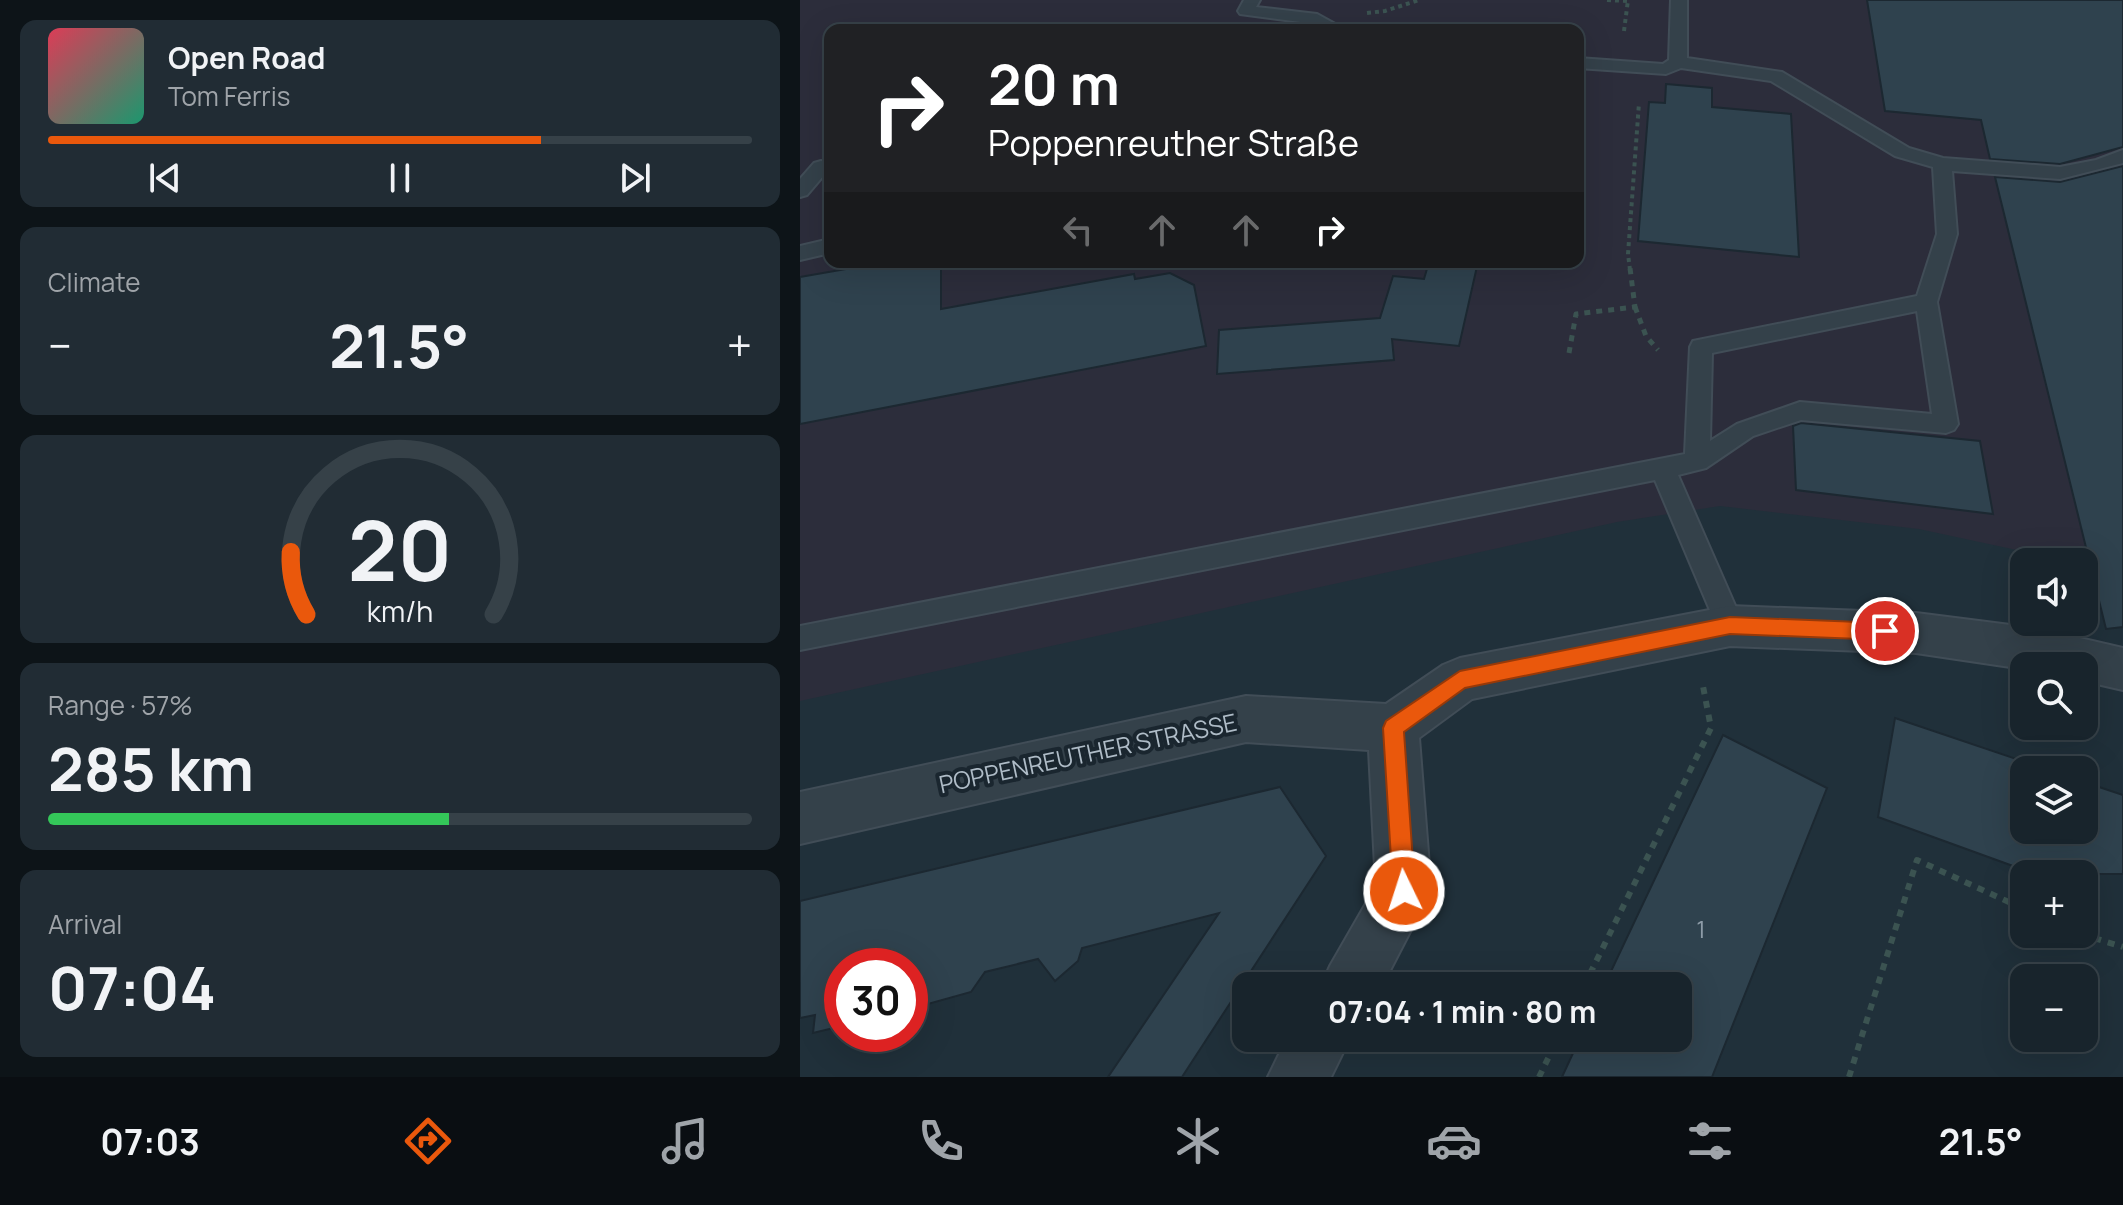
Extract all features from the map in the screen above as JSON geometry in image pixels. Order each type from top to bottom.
[{"type":"street","points":[[1358,972],[1404,891],[1393,728],[1460,680],[1712,629],[1916,633],[2041,650],[2123,669]]},
{"type":"street","name":"POPPENREUTHER STRASSE","points":[[800,818],[1246,719],[1393,728]]},
{"type":"street","points":[[1298,1077],[1312,1052]]},
{"type":"lane","points":[[1678,62],[1679,0]]},
{"type":"lane","points":[[1238,24],[1249,5],[1311,18],[1324,24]]},
{"type":"lane","points":[[1584,64],[1666,69],[1678,62],[1776,76],[1902,152],[1942,164],[2060,173],[2101,165],[2123,156]]},
{"type":"lane","points":[[800,638],[1663,469],[1697,461],[1745,430],[1800,411],[1946,424],[1926,302],[1947,234],[1942,164]]},
{"type":"lane","points":[[800,191],[821,167]]},
{"type":"lane","points":[[800,253],[824,247]]},
{"type":"lane","points":[[1697,461],[1701,347],[1926,302]]},
{"type":"lane","points":[[1663,469],[1712,629]]},
{"type":"path","points":[[1607,0],[1627,1]]},
{"type":"path","points":[[1569,353],[1576,314],[1635,307],[1628,254],[1641,69]]},
{"type":"path","points":[[1591,972],[1711,728],[1712,629]]},
{"type":"path","points":[[1849,1077],[1917,860],[2010,903]]},
{"type":"path","points":[[2098,939],[2123,947]]},
{"type":"path","points":[[1539,1077],[1551,1052]]},
{"type":"shaded area","points":[[800,0],[2123,0],[2123,573],[2098,568],[2098,548],[2010,549],[1919,529],[1720,506],[1617,522],[800,701]]},
{"type":"building","points":[[1867,0],[2123,0],[2123,147],[2060,164],[1990,159],[1981,120],[1885,111]]},
{"type":"building","points":[[1666,84],[1712,88],[1712,107],[1791,114],[1799,257],[1638,241],[1649,102],[1665,103]]},
{"type":"building","points":[[2123,166],[2123,627],[2106,629],[2098,596],[2098,548],[2086,548],[1995,177],[2060,182]]},
{"type":"building","points":[[852,268],[941,268],[941,309],[1134,274],[1135,279],[1170,273],[1194,285],[1206,346],[800,424],[800,277]]},
{"type":"building","points":[[1427,268],[1477,268],[1459,346],[1392,339],[1394,360],[1217,374],[1219,330],[1380,318],[1393,276],[1424,279]]},
{"type":"building","points":[[1801,423],[1980,441],[1993,514],[1796,490],[1793,426]]},
{"type":"building","points":[[1895,718],[2010,757],[2010,844],[2098,844],[2098,787],[2123,795],[2123,874],[2098,874],[2098,860],[2010,860],[2010,865],[1878,817]]},
{"type":"building","points":[[1723,735],[1827,788],[1712,1077],[1562,1077],[1574,1052],[1692,1052],[1692,972],[1611,972]]},
{"type":"building","points":[[1280,787],[1326,856],[1250,972],[1232,972],[1232,1000],[1182,1077],[1108,1077],[1219,913],[1082,948],[1078,961],[1055,981],[1038,959],[985,972],[971,992],[928,1004],[928,948],[824,948],[824,1030],[813,1033],[815,1015],[800,1018],[800,901]]},
{"type":"route","points":[[1404,891],[1393,728],[1460,680],[1730,626],[1885,631]]}]
